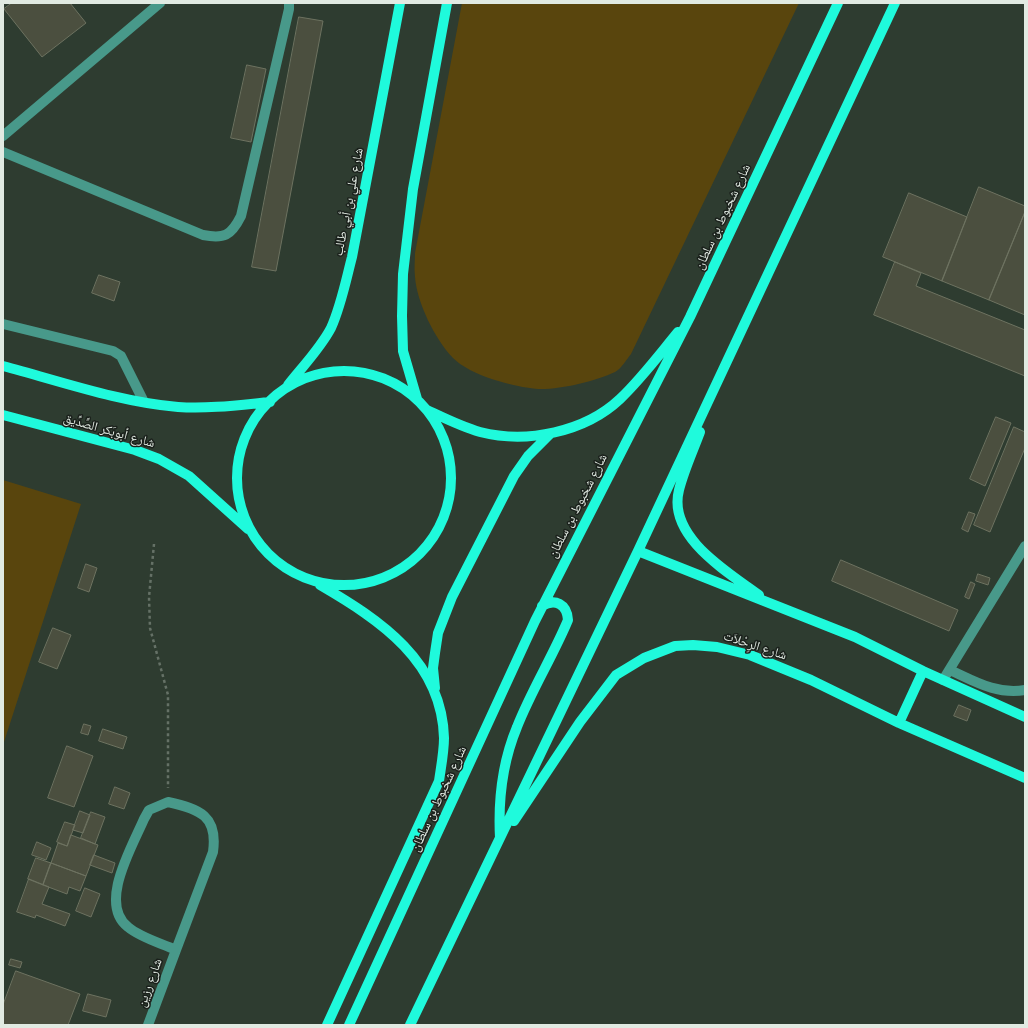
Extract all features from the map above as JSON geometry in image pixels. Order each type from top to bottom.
[{"type":"main road","name":"شارع علي بن أبي طالب","points":[[284,390],[315,352],[330,328],[343,294],[352,256],[400,3]]},
{"type":"main road","points":[[417,400],[403,351],[403,274],[413,189],[447,3]]},
{"type":"main road","name":"شارع شخبوط بن سلطان","points":[[349,1025],[542,606],[690,317],[838,3]]},
{"type":"main road","points":[[410,1025],[638,551],[894,3]]},
{"type":"main road","points":[[427,410],[480,432],[498,436],[524,437],[550,434],[582,423],[602,413],[619,400],[635,384],[690,317]]},
{"type":"main road","points":[[3,366],[121,398],[178,407],[219,407],[270,402]]},
{"type":"main road","points":[[724,368],[679,490],[678,508],[688,534],[700,548],[712,560],[771,604]]},
{"type":"main road","points":[[313,581],[340,585],[354,585],[375,581],[400,569],[412,561],[427,546],[438,529],[446,509],[450,489],[450,468],[447,447],[439,428],[427,410],[403,388],[370,374],[352,371],[334,371],[316,374],[284,390],[270,402],[256,417],[246,436],[240,455],[237,476],[239,496],[244,516],[253,535],[265,550],[279,563],[295,574],[313,581],[355,606],[382,625],[420,664],[436,694]]},
{"type":"main road","name":"شارع أبوبَكر الصِّدِّيق","points":[[3,415],[135,450],[159,459],[189,476],[253,535]]},
{"type":"main road","points":[[327,1025],[439,781],[444,740],[433,668],[438,633],[452,597],[514,476],[528,456],[550,434]]},
{"type":"main road","points":[[638,551],[855,637],[923,671],[1025,717]]},
{"type":"main road","points":[[500,840],[499,811],[501,783],[507,755],[517,727],[568,620],[564,607],[560,603],[553,602],[542,606]]},
{"type":"main road","name":"شارع الرِحْلاَت","points":[[500,840],[530,798],[580,722],[616,675],[644,658],[675,646],[693,645],[717,647],[750,656],[811,680],[899,723],[1025,778]]},
{"type":"main road","points":[[899,723],[923,671]]},
{"type":"street","points":[[3,136],[160,3]]},
{"type":"street","points":[[3,152],[203,236],[216,238],[228,234],[235,228],[241,216],[289,9],[289,3]]},
{"type":"street","points":[[3,324],[113,351],[120,356],[144,402]]},
{"type":"street","points":[[943,680],[1025,546]]},
{"type":"street","points":[[950,670],[995,690],[1007,692],[1025,690]]},
{"type":"street","points":[[168,802],[149,810],[119,881],[115,897],[116,907],[120,918],[128,927],[176,950]]},
{"type":"street","name":"شارع رزين","points":[[148,1025],[213,852],[213,828],[209,820],[201,813],[168,802]]},
{"type":"path","points":[[154,544],[149,597],[150,628],[168,696],[168,802]]},
{"type":"shaded area","points":[[462,3],[799,3],[631,354],[619,369],[598,379],[556,388],[538,389],[517,386],[493,380],[481,375],[461,364],[446,350],[428,320],[419,298],[416,287],[415,253]]},
{"type":"shaded area","points":[[3,480],[81,504],[3,745]]},
{"type":"building","points":[[12,3],[70,3],[86,23],[42,57],[4,9]]},
{"type":"building","points":[[299,17],[323,21],[276,271],[252,267]]},
{"type":"building","points":[[247,65],[266,69],[251,142],[231,138]]},
{"type":"building","points":[[979,187],[1025,206],[1025,212],[989,300],[942,281]]},
{"type":"building","points":[[909,193],[967,217],[942,281],[883,257]]},
{"type":"building","points":[[1025,212],[1025,315],[989,300]]},
{"type":"building","points":[[895,262],[921,273],[916,286],[1025,330],[1025,376],[874,315]]},
{"type":"building","points":[[99,275],[120,282],[114,301],[92,293]]},
{"type":"building","points":[[996,417],[1011,423],[985,486],[970,479]]},
{"type":"building","points":[[1014,427],[1025,432],[1025,448],[990,532],[974,525]]},
{"type":"building","points":[[969,512],[975,514],[968,532],[962,529]]},
{"type":"building","points":[[841,560],[958,610],[949,631],[832,581]]},
{"type":"building","points":[[86,564],[97,568],[89,592],[78,588]]},
{"type":"building","points":[[978,574],[990,578],[988,585],[976,581]]},
{"type":"building","points":[[971,582],[975,584],[969,599],[965,597]]},
{"type":"building","points":[[53,628],[71,635],[57,669],[39,662]]},
{"type":"building","points":[[959,705],[971,710],[967,721],[954,716]]},
{"type":"building","points":[[84,724],[91,726],[88,735],[81,733]]},
{"type":"building","points":[[103,729],[127,737],[123,749],[99,741]]},
{"type":"building","points":[[67,746],[93,756],[74,807],[48,798]]},
{"type":"building","points":[[115,787],[130,793],[124,809],[109,804]]},
{"type":"building","points":[[80,811],[90,815],[83,833],[73,830]]},
{"type":"building","points":[[91,812],[105,817],[95,844],[81,838]]},
{"type":"building","points":[[65,822],[75,825],[67,846],[57,842]]},
{"type":"building","points":[[71,835],[98,845],[86,876],[51,863],[58,843],[67,846]]},
{"type":"building","points":[[37,842],[51,848],[46,860],[32,855]]},
{"type":"building","points":[[94,855],[115,863],[112,873],[90,865]]},
{"type":"building","points":[[36,858],[51,863],[43,885],[28,879]]},
{"type":"building","points":[[51,863],[86,876],[80,891],[69,887],[67,894],[43,885]]},
{"type":"building","points":[[29,879],[49,887],[42,904],[70,914],[65,926],[36,915],[35,918],[17,912]]},
{"type":"building","points":[[85,888],[100,894],[91,917],[76,911]]},
{"type":"building","points":[[11,959],[22,962],[20,968],[9,965]]},
{"type":"building","points":[[16,971],[80,994],[68,1025],[3,1025],[3,1005]]},
{"type":"building","points":[[88,994],[111,1000],[106,1017],[83,1011]]}]
